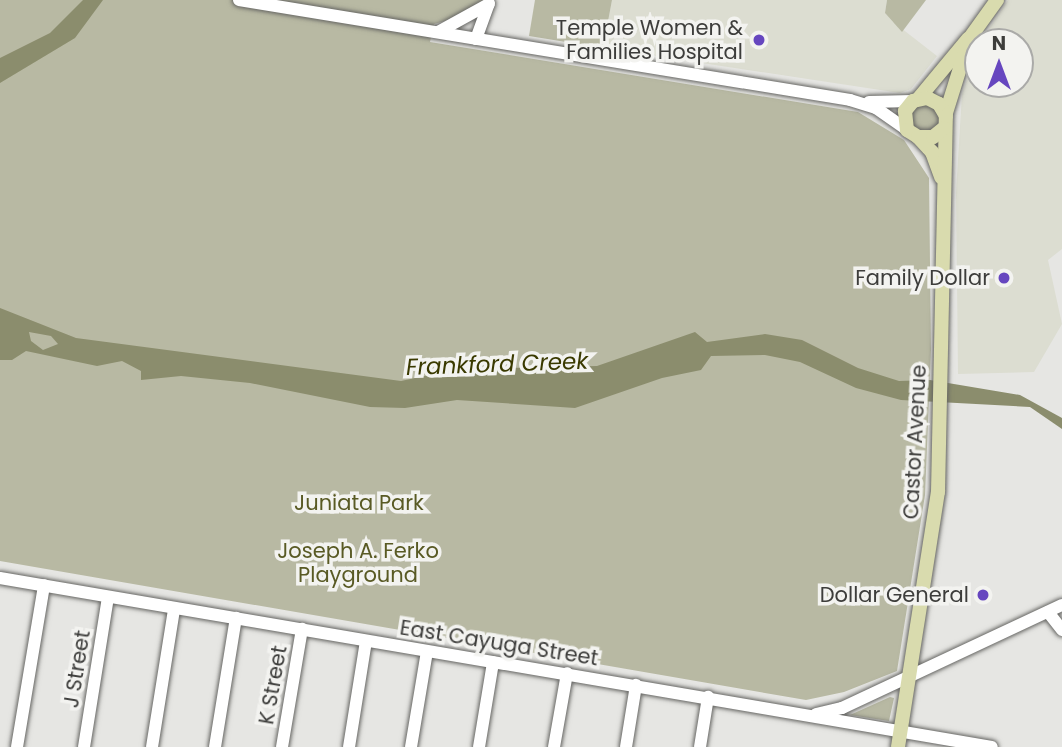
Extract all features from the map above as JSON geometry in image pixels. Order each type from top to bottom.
[{"type":"main road","name":"Castor Avenue","points":[[977,28],[997,0]]},
{"type":"main road","name":"Castor Avenue","points":[[916,100],[964,45]]},
{"type":"main road","name":"Castor Avenue","points":[[898,747],[938,492],[945,121],[964,56]]},
{"type":"main road","points":[[916,100],[933,100],[945,121],[933,137],[912,134],[905,111],[916,100]]},
{"type":"main road","name":"Castor Avenue","points":[[912,134],[932,152],[942,179]]},
{"type":"street","points":[[239,0],[865,103],[916,100]]},
{"type":"street","points":[[437,33],[490,2]]},
{"type":"street","points":[[476,39],[490,2]]},
{"type":"street","points":[[865,103],[912,134]]},
{"type":"street","name":"East Cayuga Street","points":[[0,578],[636,684],[992,747]]},
{"type":"street","points":[[17,747],[44,585]]},
{"type":"street","name":"J Street","points":[[84,747],[108,597]]},
{"type":"street","points":[[811,715],[842,708],[1062,605]]},
{"type":"street","points":[[152,747],[174,608]]},
{"type":"street","points":[[1048,611],[1062,630]]},
{"type":"street","points":[[215,747],[236,618]]},
{"type":"street","name":"K Street","points":[[282,747],[302,629]]},
{"type":"street","points":[[349,747],[366,640]]},
{"type":"street","points":[[411,747],[427,651]]},
{"type":"street","points":[[479,747],[493,662]]},
{"type":"street","points":[[554,747],[567,673]]},
{"type":"street","points":[[626,747],[636,684]]},
{"type":"street","points":[[701,747],[708,697]]},
{"type":"shaded area","points":[[83,0],[103,0],[75,38],[0,83],[0,58],[50,33]]},
{"type":"shaded area","name":"Temple Women & Families Hospital","points":[[612,0],[887,0],[885,13],[892,21],[937,56],[911,89],[900,93],[603,48]]},
{"type":"shaded area","points":[[1008,0],[1062,0],[1062,249],[1048,260],[1062,324],[1034,372],[958,374],[956,192],[962,94],[964,88],[964,98],[1034,98],[1034,28],[989,28]]},
{"type":"shaded area","points":[[0,308],[76,338],[401,381],[457,369],[597,366],[695,332],[707,342],[765,334],[802,340],[858,368],[899,381],[930,380],[1020,395],[1062,418],[1062,429],[1030,407],[901,400],[856,388],[800,362],[765,355],[711,356],[701,370],[662,378],[575,408],[457,400],[405,408],[370,407],[250,383],[181,376],[141,380],[141,371],[122,361],[97,366],[26,351],[12,360],[0,360]],"holes":[[[29,332],[51,336],[58,344],[43,350],[31,341]]]},
{"type":"green space","points":[[0,0],[485,0],[470,14],[434,24],[430,42],[858,112],[904,140],[929,178],[931,350],[925,495],[897,671],[844,692],[806,700],[0,561]]},
{"type":"green space","points":[[535,0],[612,0],[603,48],[529,36]]},
{"type":"green space","points":[[887,0],[926,0],[902,32],[885,13]]},
{"type":"green space","points":[[925,104],[935,108],[939,118],[935,128],[925,132],[915,128],[911,118],[915,108]]},
{"type":"green space","points":[[890,697],[894,698],[889,721],[850,715]]},
{"type":"place","name":"Temple Women & Families Hospital","points":[[759,40]]},
{"type":"place","name":"Family Dollar","points":[[1004,278]]},
{"type":"place","name":"Dollar General","points":[[983,595]]},
{"type":"water label","name":"Frankford Creek","points":[[497,364]]},
{"type":"park label","name":"Juniata Park","points":[[359,503]]},
{"type":"park label","name":"Joseph A. Ferko Playground","points":[[358,563]]}]
